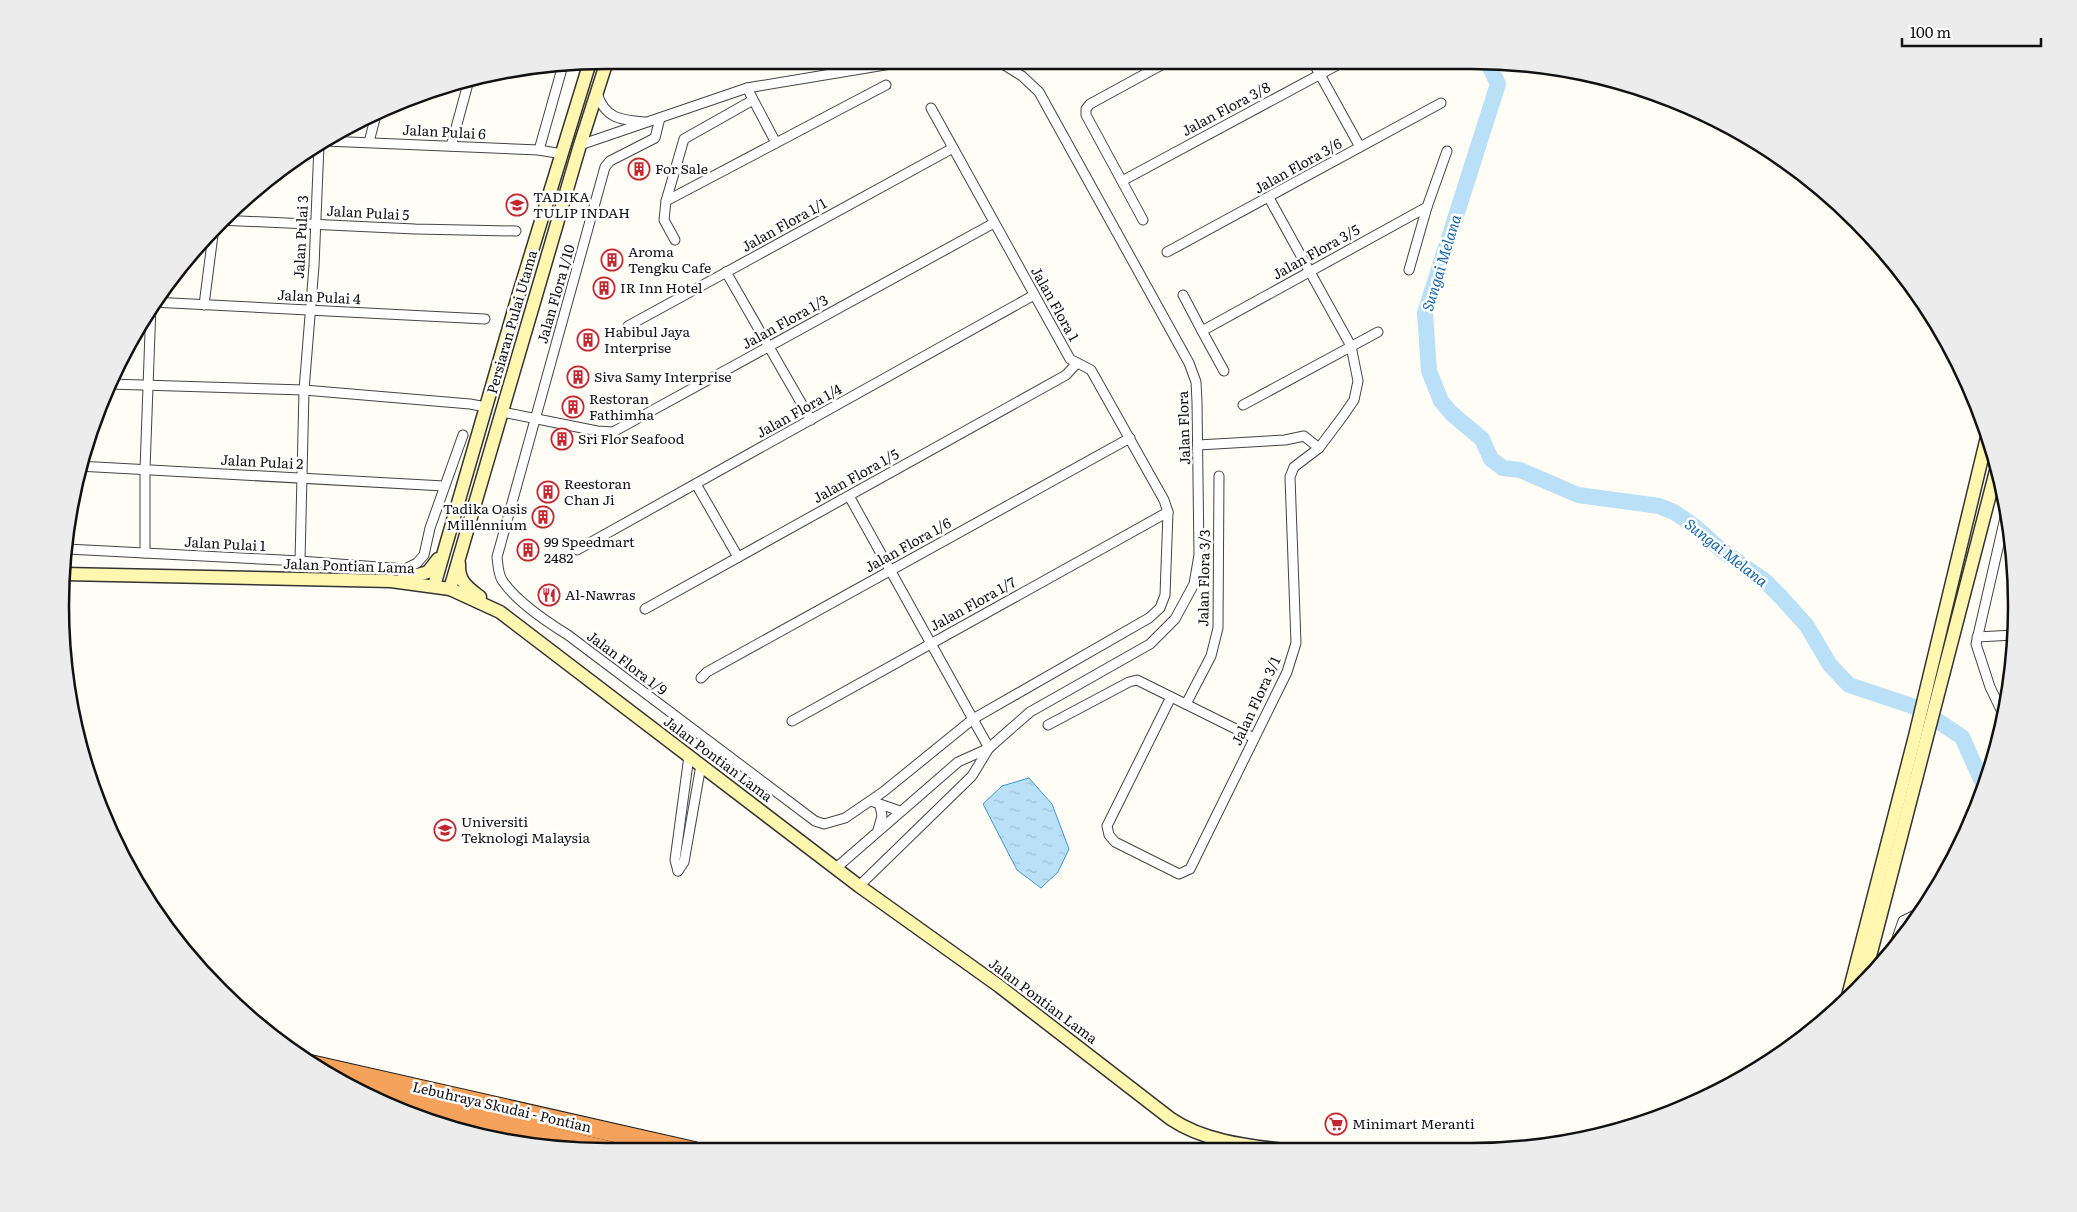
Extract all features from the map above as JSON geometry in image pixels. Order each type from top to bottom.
[{"type":"highway","name":"Lebuhraya Skudai - Pontian","points":[[335,1070],[659,1143]]},
{"type":"highway","name":"Lebuhraya Skudai - Pontian","points":[[396,1100],[574,1142]]},
{"type":"street","name":"Persiaran Pulai Utama","points":[[450,589],[580,145],[604,69]]},
{"type":"street","points":[[580,145],[747,88],[862,69]]},
{"type":"street","name":"Jalan Flora","points":[[836,868],[958,762],[989,748],[1030,712],[1150,644],[1176,619],[1194,584],[1198,555],[1198,445],[1196,382],[1189,362],[1038,92],[1013,69]]},
{"type":"street","points":[[1143,220],[1086,115],[1086,109],[1090,104],[1154,69]]},
{"type":"street","points":[[1317,69],[1360,147]]},
{"type":"street","name":"Jalan Flora 3/8","points":[[1122,181],[1330,69]]},
{"type":"street","name":"Persiaran Pulai Utama","points":[[434,586],[587,70]]},
{"type":"street","points":[[540,150],[561,71]]},
{"type":"street","points":[[666,201],[886,85]]},
{"type":"street","points":[[451,146],[467,87]]},
{"type":"street","points":[[747,88],[776,144]]},
{"type":"street","points":[[597,92],[602,106],[610,115],[631,121],[646,122]]},
{"type":"street","points":[[675,240],[664,220],[666,201],[684,139],[753,100]]},
{"type":"street","name":"Jalan Flora 3/6","points":[[1167,252],[1441,103]]},
{"type":"street","name":"Jalan Flora 1","points":[[931,108],[1070,359],[1091,370],[1164,500],[1168,512],[1165,595],[1160,608],[1149,618]]},
{"type":"street","name":"Jalan Flora 1/10","points":[[536,418],[605,167],[610,161],[655,138],[660,118]]},
{"type":"street","points":[[369,142],[375,121]]},
{"type":"street","name":"Jalan Pulai 6","points":[[337,141],[540,150],[562,154]]},
{"type":"street","name":"Jalan Flora 1/1","points":[[628,326],[953,148]]},
{"type":"street","points":[[1408,270],[1447,151]]},
{"type":"street","name":"Jalan Pulai 3","points":[[300,561],[304,390],[311,310],[319,152]]},
{"type":"street","points":[[1269,198],[1351,346]]},
{"type":"street","name":"Jalan Flora 3/5","points":[[1202,331],[1428,207]]},
{"type":"street","name":"Jalan Pulai 5","points":[[232,221],[516,231]]},
{"type":"street","name":"Jalan Flora 1/3","points":[[502,412],[613,432],[994,222]]},
{"type":"street","points":[[204,305],[212,241]]},
{"type":"street","points":[[726,272],[810,420]]},
{"type":"street","name":"Jalan Flora 1/4","points":[[577,550],[1034,295]]},
{"type":"street","points":[[1182,295],[1224,371]]},
{"type":"street","name":"Jalan Pulai 4","points":[[162,304],[485,319]]},
{"type":"street","points":[[145,553],[144,469],[151,321]]},
{"type":"street","points":[[1243,406],[1378,332]]},
{"type":"street","name":"Jalan Flora 3/1","points":[[1171,696],[1107,826],[1109,836],[1115,842],[1179,874],[1190,869],[1287,672],[1296,643],[1290,477],[1294,467],[1319,448],[1354,400],[1358,388],[1351,346]]},
{"type":"street","name":"Jalan Flora 1/5","points":[[645,609],[1066,375],[1077,363]]},
{"type":"street","points":[[117,384],[304,390],[470,404],[502,412]]},
{"type":"street","name":"Jalan Flora 1/9","points":[[536,418],[497,557],[501,578],[508,587],[547,622],[568,635],[815,820],[824,824],[845,818],[871,801],[973,719],[1149,618]]},
{"type":"street","points":[[444,486],[463,435]]},
{"type":"street","points":[[1198,445],[1285,440],[1304,436],[1319,448]]},
{"type":"street","name":"Jalan Flora 1/6","points":[[701,678],[707,672],[1130,438]]},
{"type":"street","points":[[1866,970],[1921,738],[1924,700],[1985,450]]},
{"type":"street","name":"Jalan Pulai 2","points":[[87,466],[444,486]]},
{"type":"street","name":"Jalan Flora 3/3","points":[[1186,704],[1211,656],[1218,628],[1219,476]]},
{"type":"street","points":[[1851,986],[1921,738],[1935,708],[1993,481]]},
{"type":"street","points":[[696,484],[738,558]]},
{"type":"street","name":"Jalan Pulai 1","points":[[72,549],[300,561],[405,569],[413,566],[424,554],[444,486]]},
{"type":"street","points":[[849,496],[989,748]]},
{"type":"street","name":"Jalan Flora 1/7","points":[[792,721],[1168,512]]},
{"type":"street","points":[[1999,702],[1986,677],[1976,644],[2003,530]]},
{"type":"street","points":[[391,581],[412,578],[428,572],[446,543]]},
{"type":"street","points":[[460,554],[460,575],[464,584],[500,612]]},
{"type":"street","name":"Jalan Pontian Lama","points":[[70,574],[391,581],[450,589],[500,612],[859,886],[999,986],[1186,1129],[1202,1136],[1244,1143]]},
{"type":"street","points":[[1977,637],[2007,635]]},
{"type":"street","points":[[1048,725],[1129,682],[1137,680],[1254,738]]},
{"type":"street","name":"Jalan Flora","points":[[859,886],[972,776],[989,748]]},
{"type":"street","points":[[689,756],[675,860],[678,871],[684,862],[700,764]]},
{"type":"street","points":[[871,801],[900,812]]},
{"type":"street","points":[[876,832],[882,816],[880,806]]},
{"type":"street","points":[[1900,928],[1903,921],[1907,919]]},
{"type":"water","points":[[1029,778],[1052,804],[1069,849],[1058,872],[1041,888],[1017,870],[983,804],[1002,786]]},
{"type":"waterway","name":"Sungai Melana","points":[[1491,70],[1498,84],[1425,313],[1429,371],[1441,401],[1451,413],[1482,439],[1491,459],[1503,468],[1520,470],[1578,495],[1659,506],[1674,512],[1693,525],[1720,549],[1765,581],[1781,597],[1807,626],[1830,665],[1849,685],[1918,708],[1962,737],[1980,778]]},
{"type":"place","name":"For Sale","points":[[639,169]]},
{"type":"place","name":"TADIKA TULIP INDAH","points":[[517,205]]},
{"type":"place","name":"Aroma Tengku Cafe","points":[[612,260]]},
{"type":"place","name":"IR Inn Hotel","points":[[604,288]]},
{"type":"place","name":"Habibul Jaya Interprise","points":[[588,340]]},
{"type":"place","name":"Siva Samy Interprise","points":[[578,377]]},
{"type":"place","name":"Restoran Fathimha","points":[[573,407]]},
{"type":"place","name":"Sri Flor Seafood","points":[[562,439]]},
{"type":"place","name":"Reestoran Chan Ji","points":[[548,492]]},
{"type":"place","name":"Tadika Oasis Millennium","points":[[543,517]]},
{"type":"place","name":"99 Speedmart 2482","points":[[528,550]]},
{"type":"place","name":"Al-Nawras","points":[[549,595]]},
{"type":"place","name":"Universiti Teknologi Malaysia","points":[[445,830]]},
{"type":"place","name":"Minimart Meranti","points":[[1336,1124]]}]
